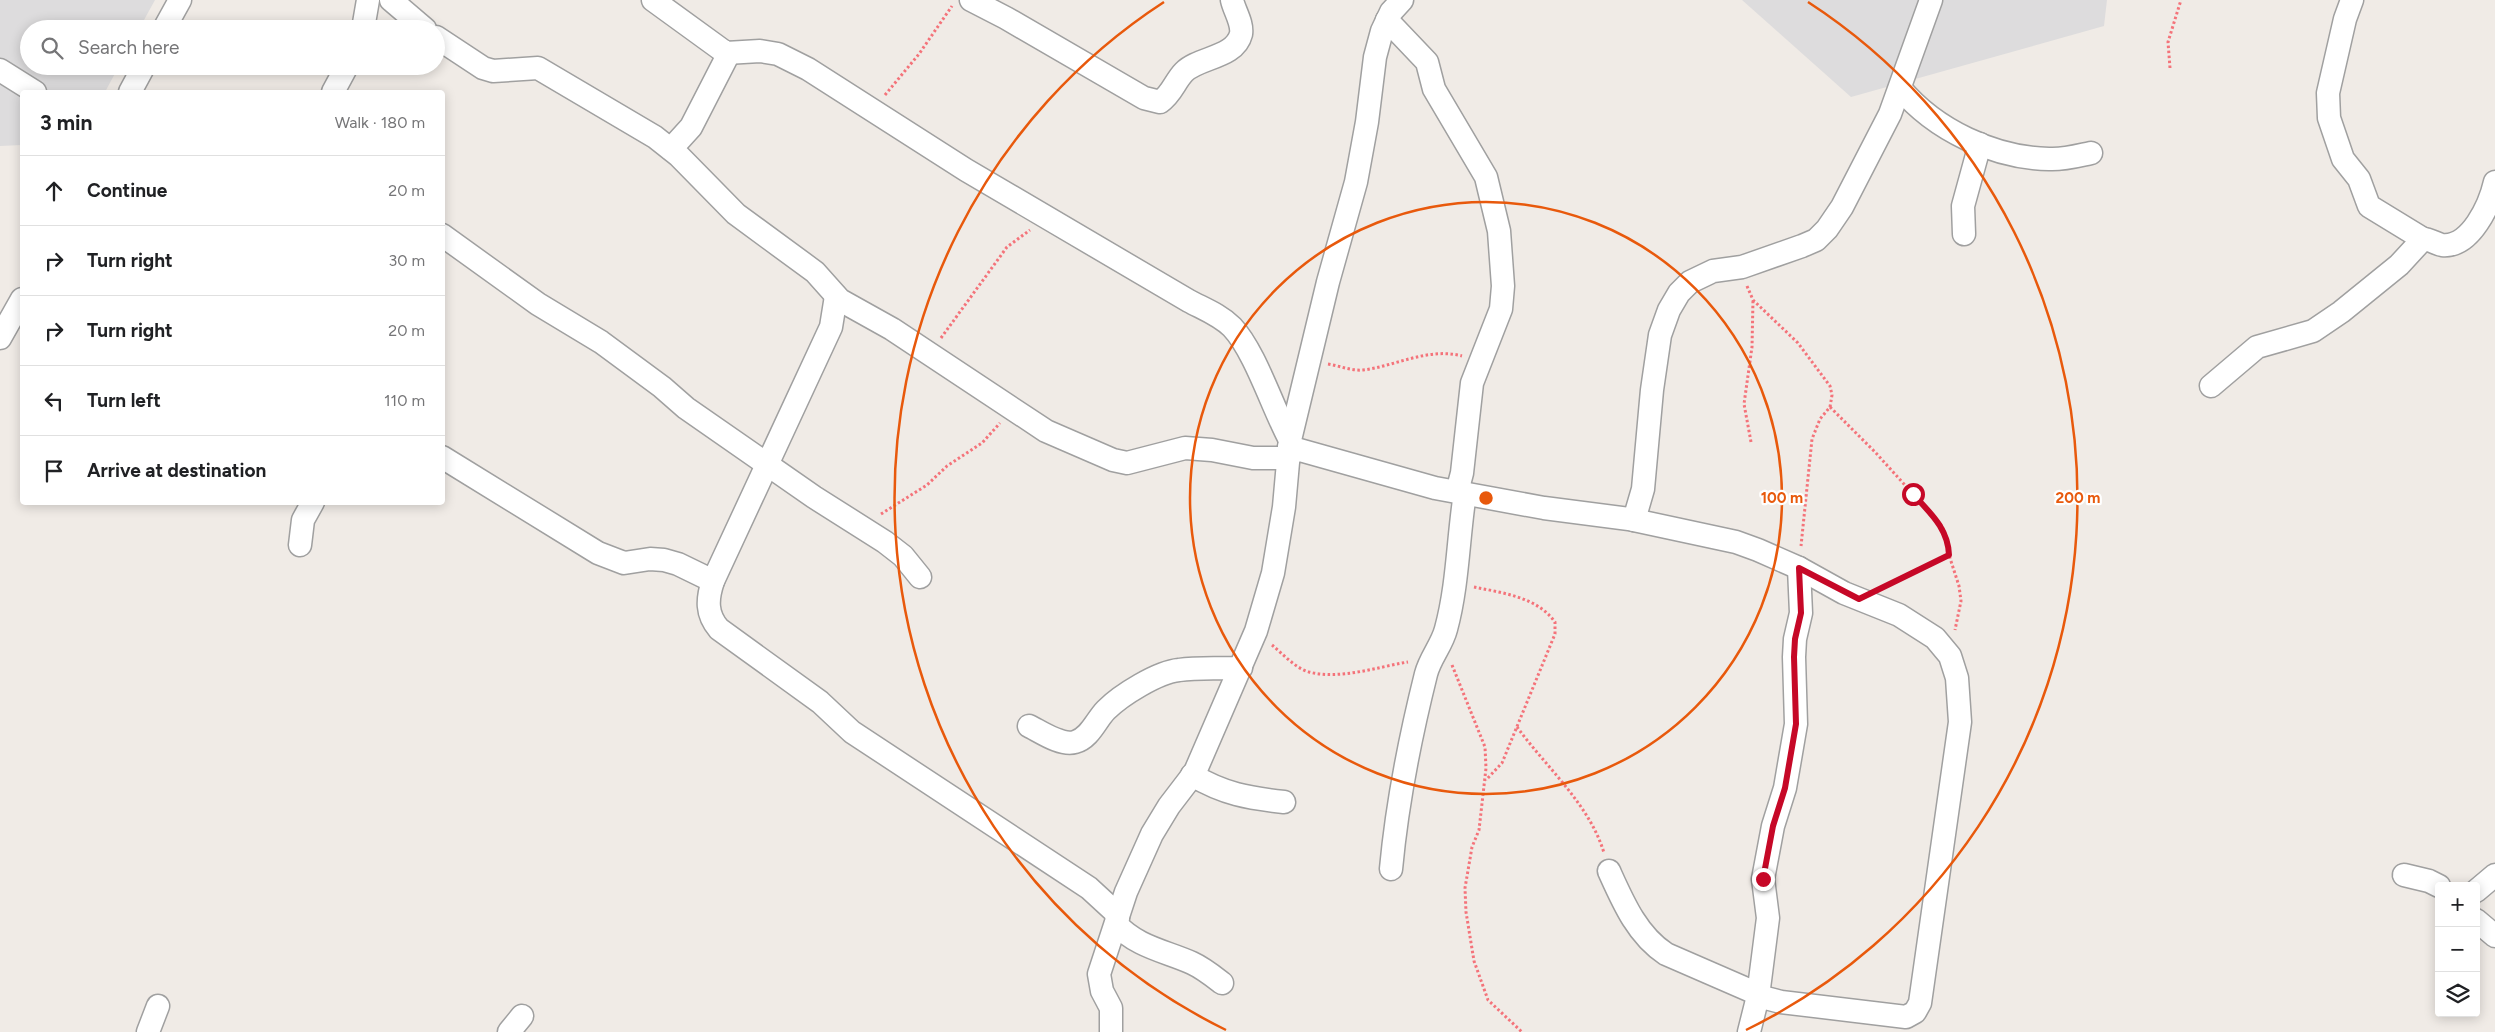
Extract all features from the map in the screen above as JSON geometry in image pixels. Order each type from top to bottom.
[{"type":"street","points":[[169,20],[180,0]]},
{"type":"street","points":[[365,20],[368,0]]},
{"type":"street","points":[[391,0],[414,20]]},
{"type":"street","points":[[653,0],[718,48],[729,53],[760,51],[778,54],[808,69],[872,111],[1050,220],[1189,301],[1219,316],[1233,328],[1244,345],[1289,448]]},
{"type":"street","points":[[971,0],[1006,18],[1144,98],[1160,102],[1168,97],[1185,71],[1202,61],[1222,54],[1234,44],[1241,34],[1232,0]]},
{"type":"street","points":[[1111,1031],[1111,1008],[1102,991],[1099,974],[1117,921],[1140,858],[1152,834],[1192,775],[1256,632],[1279,543],[1289,448],[1309,359],[1356,182],[1367,122],[1375,57],[1387,20],[1391,12],[1402,0]]},
{"type":"street","points":[[1634,520],[1643,489],[1652,390],[1660,335],[1669,310],[1679,293],[1690,282],[1713,272],[1742,267],[1802,246],[1816,240],[1827,229],[1842,207],[1866,164],[1890,114],[1931,0]]},
{"type":"street","points":[[2352,0],[2344,19],[2328,93],[2329,118],[2343,159],[2359,178],[2369,206],[2424,238],[2441,245],[2449,244],[2466,236],[2483,217],[2495,182]]},
{"type":"street","points":[[1387,20],[1427,62],[1434,90],[1486,177],[1499,231],[1503,286],[1501,309],[1497,324],[1479,361],[1472,383],[1462,473],[1454,584],[1446,631],[1426,673],[1411,742],[1394,837],[1391,869]]},
{"type":"street","points":[[445,43],[474,63],[493,71],[538,68],[655,137],[671,149],[736,214],[815,272],[836,296],[1046,432],[1112,460],[1128,463],[1143,460],[1159,453],[1185,448],[1212,450],[1253,458],[1289,448],[1461,493],[1564,511],[1634,520],[1736,542],[1799,568],[1859,599],[1899,615],[1935,638],[1950,656],[1957,678],[1960,722],[1920,1003],[1915,1012],[1906,1017],[1781,1002],[1758,995],[1666,954],[1652,945],[1630,916],[1609,871]]},
{"type":"street","points":[[671,149],[690,127],[729,53]]},
{"type":"street","points":[[0,70],[32,90]]},
{"type":"street","points":[[131,90],[139,75]]},
{"type":"street","points":[[334,90],[342,75]]},
{"type":"street","points":[[1900,88],[1915,107],[1966,139],[1980,144],[2023,156],[2049,159],[2091,153]]},
{"type":"street","points":[[1964,234],[1963,206],[1980,144]]},
{"type":"street","points":[[445,237],[538,304],[601,342],[662,387],[686,408],[903,556],[920,576]]},
{"type":"street","points":[[2211,386],[2257,347],[2313,331],[2341,312],[2399,265],[2424,238]]},
{"type":"street","points":[[836,296],[831,328],[792,408],[785,430],[713,581],[708,604],[711,620],[720,629],[820,702],[852,732],[1083,884],[1105,902],[1128,936],[1140,944],[1195,964],[1222,983]]},
{"type":"street","points":[[0,338],[20,302]]},
{"type":"street","points":[[445,458],[598,553],[624,564],[650,559],[664,560],[678,564],[713,581]]},
{"type":"street","points":[[300,545],[303,520],[311,505]]},
{"type":"street","points":[[1749,1032],[1758,995],[1768,918],[1763,879],[1773,826],[1785,788],[1796,724],[1794,657],[1795,639],[1801,613],[1799,568]]},
{"type":"street","points":[[1029,726],[1058,740],[1073,743],[1083,739],[1106,710],[1124,695],[1159,676],[1177,670],[1240,668]]},
{"type":"street","points":[[1192,775],[1214,788],[1234,795],[1284,802]]},
{"type":"street","points":[[2404,875],[2435,884]]},
{"type":"street","points":[[2480,888],[2495,876]]},
{"type":"street","points":[[2480,923],[2495,936]]},
{"type":"street","points":[[148,1032],[158,1006]]},
{"type":"path","points":[[872,111],[919,54],[956,0]]},
{"type":"path","points":[[2170,68],[2168,42],[2181,0]]},
{"type":"path","points":[[929,355],[1007,247],[1021,236],[1050,220]]},
{"type":"path","points":[[1742,267],[1754,300],[1752,347],[1744,404],[1750,442]]},
{"type":"path","points":[[1754,300],[1798,343],[1830,386],[1832,395],[1830,407],[1820,419],[1812,439],[1799,568]]},
{"type":"path","points":[[1309,359],[1362,370],[1426,355],[1458,355],[1479,361]]},
{"type":"path","points":[[1830,407],[1875,452],[1942,526],[1948,541],[1949,555],[1959,586],[1961,602],[1950,656]]},
{"type":"path","points":[[858,526],[927,485],[947,466],[982,443],[1011,409]]},
{"type":"path","points":[[1859,599],[1949,555]]},
{"type":"path","points":[[1454,584],[1526,599],[1540,606],[1555,622],[1555,634],[1502,763],[1485,780]]},
{"type":"path","points":[[1256,632],[1293,663],[1308,672],[1324,674],[1358,672],[1437,651],[1458,677],[1485,747],[1485,780],[1479,830],[1468,863],[1465,888],[1466,912],[1474,961],[1488,1000],[1522,1032]]},
{"type":"path","points":[[1517,727],[1585,815],[1600,841],[1609,871]]},
{"type":"shaded area","points":[[0,0],[155,0],[144,20],[20,20],[20,75],[114,75],[106,90],[20,90],[20,145],[0,146]]},
{"type":"shaded area","points":[[1742,0],[2107,0],[2104,26],[1851,97]]},
{"type":"route","points":[[1763,879],[1773,826],[1785,788],[1796,724],[1797,699],[1794,657],[1795,639],[1801,613],[1799,568],[1859,599],[1949,555],[1948,541],[1942,526],[1913,494]]}]
